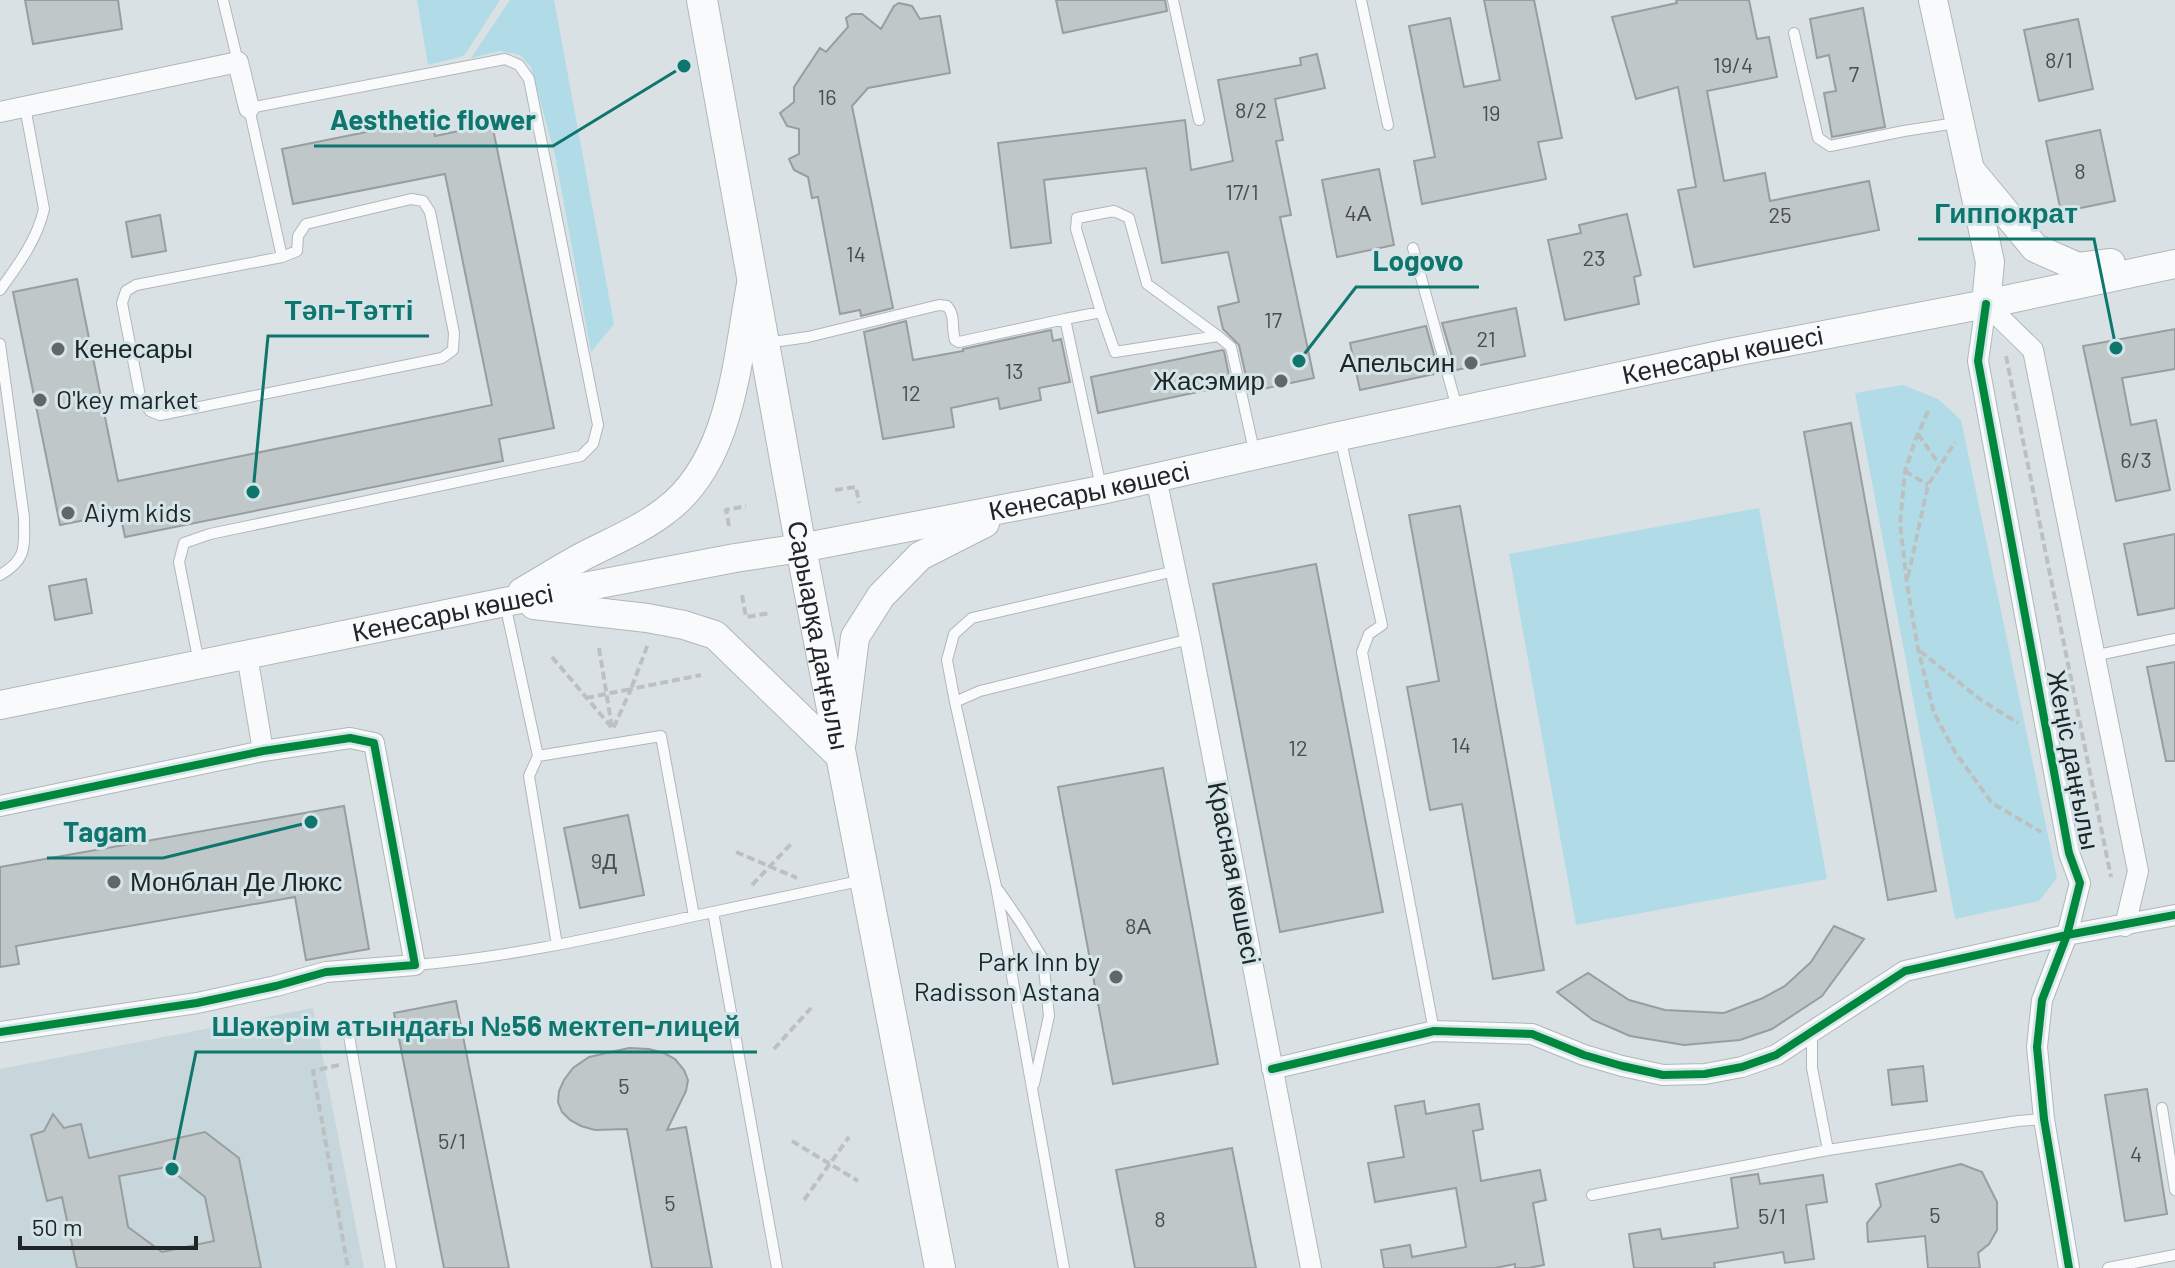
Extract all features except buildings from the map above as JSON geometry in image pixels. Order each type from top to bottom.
[{"type":"main road","name":"Сарыарқа даңғылы","points":[[702,0],[840,756],[940,1268]]},
{"type":"main road","name":"Жеңіс даңғылы","points":[[1933,0],[1990,262],[1986,304]]},
{"type":"main road","points":[[1970,169],[2035,248],[2078,267],[2175,257]]},
{"type":"main road","name":"Кенесары көшесі","points":[[0,705],[505,602],[1101,490],[1729,353],[2175,264]]},
{"type":"main road","points":[[505,602],[666,510],[703,470],[718,438],[730,396],[752,279]]},
{"type":"main road","points":[[840,756],[855,637],[881,596],[920,556],[1022,505]]},
{"type":"main road","points":[[505,602],[647,618],[715,635],[840,756]]},
{"type":"street","points":[[0,112],[238,62],[249,108]]},
{"type":"street","name":"Жеңіс даңғылы","points":[[1986,304],[2033,350],[2138,871],[2125,926]]},
{"type":"street","name":"Жеңіс даңғылы","points":[[1986,304],[1978,361],[2069,853],[2080,883],[2067,935],[2042,1000],[2037,1047],[2044,1119],[2069,1268]]},
{"type":"street","name":"Красная көшесі","points":[[1156,478],[1311,1268]]},
{"type":"street","points":[[247,655],[263,751]]},
{"type":"street","points":[[0,806],[263,751],[350,738],[374,743],[415,965],[326,972],[197,1003],[0,1032]]},
{"type":"street","points":[[1272,1069],[1434,1031],[1532,1034],[1622,1066],[1663,1075],[1705,1074],[1742,1067],[1776,1055],[1905,971],[2175,915]]},
{"type":"lane","points":[[223,0],[238,62]]},
{"type":"lane","points":[[1173,0],[1199,120]]},
{"type":"lane","points":[[1361,0],[1388,125]]},
{"type":"lane","points":[[1794,33],[1818,138],[1830,146],[1959,123]]},
{"type":"lane","points":[[200,665],[179,562],[184,543],[210,534],[581,456],[593,444],[598,425],[529,79],[519,65],[505,59],[249,108],[282,257]]},
{"type":"lane","points":[[0,290],[28,251],[41,224],[44,209],[25,107]]},
{"type":"lane","points":[[411,199],[423,201],[430,212],[454,333],[453,350],[442,358],[160,415],[150,411],[141,401],[122,303],[126,291],[136,285],[282,257],[297,251],[298,236],[306,224],[411,199]]},
{"type":"lane","points":[[1218,336],[1115,352],[1076,229],[1077,218],[1114,211],[1129,218],[1147,284],[1218,336],[1231,347],[1256,457]]},
{"type":"lane","points":[[1413,248],[1458,413]]},
{"type":"lane","points":[[764,343],[808,337],[939,305],[947,306],[952,312],[953,336],[959,342],[1101,312]]},
{"type":"lane","points":[[1065,319],[1101,490]]},
{"type":"lane","points":[[0,344],[2,378],[24,517],[24,545],[19,562],[0,575]]},
{"type":"lane","points":[[1340,436],[1382,625],[1369,634],[1362,652],[1434,1031]]},
{"type":"lane","points":[[1064,1268],[996,886],[947,660],[954,634],[972,618],[1175,571]]},
{"type":"lane","points":[[505,602],[538,756],[529,776],[557,945]]},
{"type":"lane","points":[[955,702],[980,691],[1190,639]]},
{"type":"lane","points":[[2093,656],[2175,639]]},
{"type":"lane","points":[[538,756],[661,736],[694,916],[866,880]]},
{"type":"lane","points":[[996,886],[1043,959],[1049,1016],[1033,1090]]},
{"type":"lane","points":[[415,965],[456,962],[557,945],[713,912]]},
{"type":"lane","points":[[713,912],[777,1268]]},
{"type":"lane","points":[[1812,1032],[1812,1068],[1828,1150]]},
{"type":"lane","points":[[349,1036],[391,1268]]},
{"type":"lane","points":[[2162,1108],[2175,1190]]},
{"type":"lane","points":[[1592,1195],[1828,1150],[2044,1119]]},
{"type":"lane","points":[[2108,1268],[2175,1255]]},
{"type":"path","points":[[2006,356],[2111,877]]},
{"type":"path","points":[[1928,411],[1905,471],[1900,523],[1918,649],[1934,713],[1955,752],[1992,803],[2041,832]]},
{"type":"path","points":[[1918,434],[1939,464]]},
{"type":"path","points":[[1907,584],[1928,485],[1955,442]]},
{"type":"path","points":[[1905,471],[1928,485]]},
{"type":"path","points":[[835,490],[856,487],[859,503]]},
{"type":"path","points":[[729,526],[726,510],[746,506]]},
{"type":"path","points":[[742,595],[746,617],[770,613]]},
{"type":"path","points":[[613,729],[651,638]]},
{"type":"path","points":[[599,648],[613,729]]},
{"type":"path","points":[[1918,649],[1981,700],[2018,723]]},
{"type":"path","points":[[552,657],[613,729]]},
{"type":"path","points":[[586,698],[701,675]]},
{"type":"path","points":[[744,895],[792,843]]},
{"type":"path","points":[[736,852],[799,879]]},
{"type":"path","points":[[774,1049],[811,1008]]},
{"type":"path","points":[[348,1268],[313,1071],[353,1062]]},
{"type":"path","points":[[804,1200],[849,1137]]},
{"type":"path","points":[[792,1141],[858,1181]]},
{"type":"shaded area","points":[[417,0],[500,0],[464,56],[428,65]]},
{"type":"shaded area","points":[[510,0],[554,0],[614,324],[591,352],[555,155],[531,67],[520,55],[500,51],[471,58]]},
{"type":"shaded area","points":[[1903,385],[1938,399],[1961,420],[2057,878],[2039,901],[1955,919],[1855,393]]},
{"type":"shaded area","points":[[1759,508],[1827,879],[1576,925],[1509,554]]},
{"type":"shaded area","points":[[313,1008],[364,1268],[0,1268],[0,1069]]},
{"type":"cycle path","points":[[1986,304],[1978,361],[2069,853],[2080,883],[2067,935],[2042,1000],[2037,1047],[2044,1119],[2069,1268]]},
{"type":"cycle path","points":[[0,806],[263,751],[350,738],[374,743],[415,965],[326,972],[197,1003],[0,1032]]},
{"type":"cycle path","points":[[1272,1069],[1434,1031],[1532,1034],[1622,1066],[1663,1075],[1705,1074],[1742,1067],[1776,1055],[1905,971],[2175,915]]},
{"type":"place","name":"Aesthetic flower","points":[[684,66]]},
{"type":"place","name":"Гиппократ","points":[[2116,348]]},
{"type":"place","name":"Кенесары","points":[[58,349]]},
{"type":"place","name":"Logovo","points":[[1299,361]]},
{"type":"place","name":"Апельсин","points":[[1471,363]]},
{"type":"place","name":"Жасэмир","points":[[1281,381]]},
{"type":"place","name":"O'key market","points":[[40,400]]},
{"type":"place","name":"Тәп-Тәтті","points":[[253,492]]},
{"type":"place","name":"Aiym kids","points":[[68,513]]},
{"type":"place","name":"Tagam","points":[[311,822]]},
{"type":"place","name":"Монблан Де Люкс","points":[[114,882]]},
{"type":"place","name":"Park Inn by Radisson Astana","points":[[1116,977]]},
{"type":"place","name":"Шәкәрім атындағы №56 мектеп-лицей","points":[[172,1169]]}]
